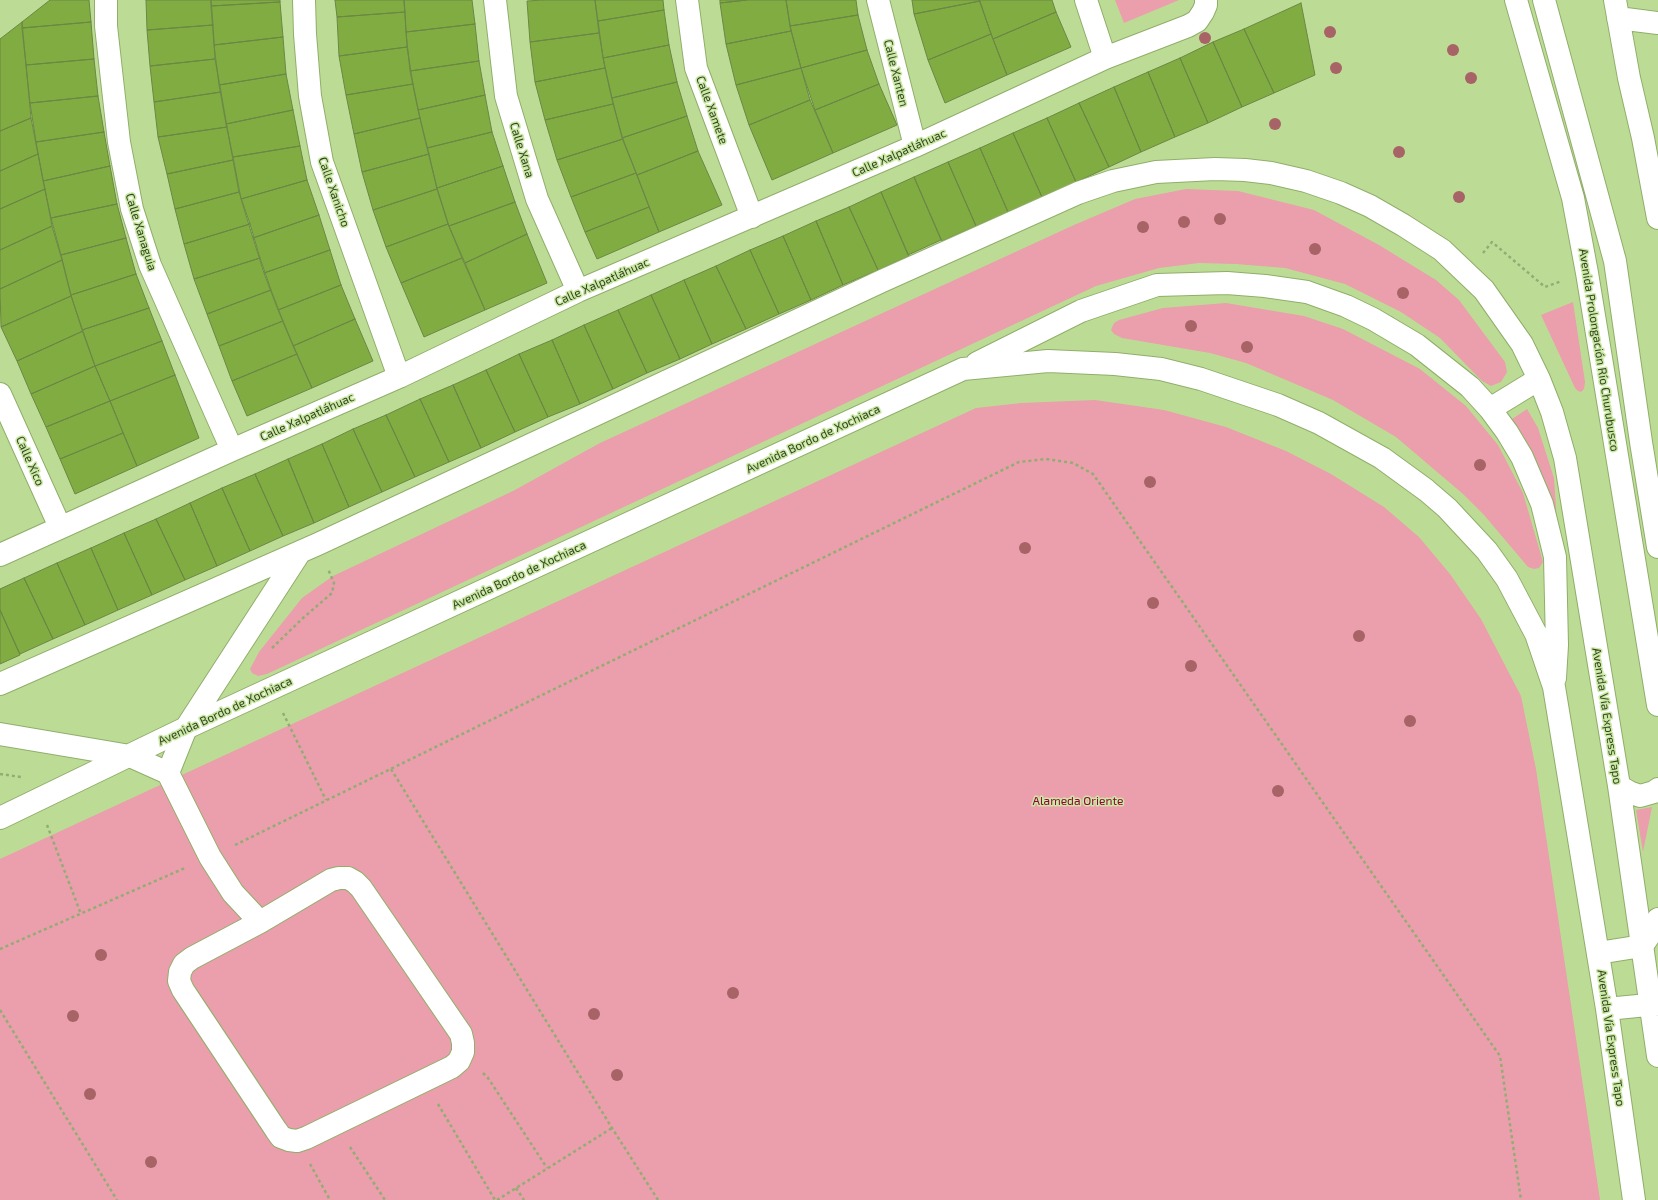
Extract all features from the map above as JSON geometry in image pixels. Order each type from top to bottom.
[{"type":"main road","name":"Calle Xanaguia","points":[[106,0],[106,26],[119,142],[132,209],[150,265],[232,450]]},
{"type":"main road","name":"Calle Xanicho","points":[[304,0],[310,96],[322,162],[399,377]]},
{"type":"main road","name":"Calle Xana","points":[[495,0],[506,96],[537,199],[578,291]]},
{"type":"main road","name":"Calle Xamete","points":[[687,0],[696,68],[752,217]]},
{"type":"main road","name":"Calle Xanten","points":[[878,0],[914,146]]},
{"type":"main road","points":[[1086,0],[1105,58]]},
{"type":"main road","name":"Avenida Prolongación Río Churubusco","points":[[1516,0],[1573,198],[1587,273],[1617,464],[1658,705]]},
{"type":"main road","points":[[1544,0],[1615,261],[1651,457],[1658,547]]},
{"type":"main road","name":"Calle Xalpatláhuac","points":[[0,555],[232,450],[399,377],[578,291],[914,146],[1105,58],[1188,26],[1197,21],[1204,6]]},
{"type":"main road","points":[[1657,207],[1629,78],[1617,9],[1658,23]]},
{"type":"main road","points":[[0,684],[300,552],[998,228],[1078,193],[1113,181],[1156,172],[1215,169],[1265,172],[1306,181],[1341,193],[1370,206],[1442,250],[1484,290],[1522,344],[1539,379],[1490,409]]},
{"type":"main road","points":[[963,369],[1081,311],[1157,285],[1227,283],[1265,286],[1307,292],[1346,306],[1373,319],[1417,345],[1438,360],[1470,387],[1490,409],[1507,432],[1522,457],[1542,504],[1555,557],[1557,645],[1554,687]]},
{"type":"main road","name":"Avenida Bordo de Xochiaca","points":[[0,818],[186,728],[963,369],[1048,361],[1115,364],[1161,369],[1201,379],[1278,405],[1332,430],[1382,458],[1426,490],[1447,508],[1488,551],[1507,579],[1536,634],[1554,687]]},
{"type":"main road","name":"Avenida Vía Express Tapo","points":[[1539,379],[1552,412],[1565,458],[1618,786],[1642,946],[1654,1004],[1658,1056]]},
{"type":"main road","name":"Calle Xico","points":[[0,394],[60,527]]},
{"type":"main road","points":[[1617,464],[1651,457]]},
{"type":"main road","points":[[168,773],[186,728],[300,552]]},
{"type":"main road","name":"Avenida Vía Express Tapo","points":[[1554,687],[1607,1009],[1634,1200]]},
{"type":"main road","points":[[0,734],[130,756],[168,773],[210,857],[233,893],[260,922]]},
{"type":"main road","points":[[1618,786],[1640,796],[1654,792],[1658,789]]},
{"type":"main road","points":[[348,878],[355,882],[361,888],[460,1034],[463,1043],[463,1052],[459,1061],[452,1067],[298,1141],[281,1137],[183,990],[179,981],[184,964],[192,958],[260,922],[331,880],[348,878]]},
{"type":"main road","points":[[1598,953],[1642,946],[1656,926],[1658,919]]},
{"type":"main road","points":[[1607,1009],[1654,1004]]},
{"type":"path","points":[[1467,273],[1492,242],[1544,287],[1587,273]]},
{"type":"path","points":[[0,949],[210,857],[1019,462],[1046,459],[1072,463],[1093,474],[1500,1056],[1521,1200]]},
{"type":"path","points":[[391,769],[658,1200]]},
{"type":"path","points":[[0,774],[24,777],[30,781],[81,914]]},
{"type":"path","points":[[0,1010],[117,1200]]},
{"type":"path","points":[[463,1052],[488,1078],[547,1168]]},
{"type":"path","points":[[424,1080],[496,1200],[612,1128]]},
{"type":"path","points":[[335,1124],[385,1200]]},
{"type":"path","points":[[298,1141],[330,1200]]},
{"type":"path","points":[[516,1188],[524,1200]]},
{"type":"green space","points":[[1115,0],[1179,0],[1124,23]]},
{"type":"green space","points":[[1186,189],[1238,191],[1314,210],[1379,245],[1436,280],[1459,300],[1505,362],[1507,372],[1501,382],[1491,386],[1482,381],[1440,338],[1401,312],[1345,284],[1285,268],[1199,263],[1159,268],[1096,286],[267,674],[258,676],[252,673],[250,669],[259,652],[302,598],[333,576],[513,491],[600,443],[1074,225],[1135,199]]},
{"type":"green space","points":[[1573,302],[1585,382],[1584,389],[1581,392],[1575,388],[1541,315]]},
{"type":"green space","points":[[1226,303],[1304,316],[1343,329],[1420,369],[1466,406],[1498,445],[1523,493],[1543,562],[1539,568],[1534,569],[1528,567],[1484,515],[1463,494],[1396,437],[1333,400],[1246,363],[1210,353],[1122,338],[1114,334],[1111,330],[1114,323],[1119,320],[1163,308]]},
{"type":"green space","name":"Alameda Oriente","points":[[1095,400],[1164,410],[1226,427],[1286,451],[1331,474],[1384,507],[1419,537],[1450,574],[1481,619],[1521,696],[1536,769],[1600,1200],[0,1200],[0,859],[976,408],[1021,403]]},
{"type":"green space","points":[[1527,409],[1538,428],[1554,478],[1557,522],[1509,421]]},
{"type":"green space","points":[[1652,807],[1643,852],[1636,810]]},
{"type":"building","points":[[50,0],[89,0],[91,22],[22,28],[22,22]]},
{"type":"building","points":[[146,0],[211,0],[213,25],[147,30]]},
{"type":"building","points":[[211,0],[280,0],[280,2],[211,6]]},
{"type":"building","points":[[335,0],[404,0],[405,12],[337,17]]},
{"type":"building","points":[[404,0],[472,0],[475,24],[406,32]]},
{"type":"building","points":[[595,0],[599,33],[530,42],[527,1]]},
{"type":"building","points":[[595,0],[663,0],[664,10],[598,21]]},
{"type":"building","points":[[720,0],[747,0],[720,3]]},
{"type":"building","points":[[747,0],[786,0],[791,31],[726,44],[720,3]]},
{"type":"building","points":[[786,0],[856,0],[858,15],[790,26]]},
{"type":"building","points":[[912,0],[979,0],[980,1],[914,14]]},
{"type":"building","points":[[979,0],[1052,0],[1056,12],[993,39]]},
{"type":"building","points":[[980,1],[991,34],[928,60],[914,14]]},
{"type":"building","points":[[280,2],[283,37],[214,45],[211,6]]},
{"type":"building","points":[[1301,3],[1315,75],[1274,93],[1244,29]]},
{"type":"building","points":[[664,10],[669,45],[603,58],[598,21]]},
{"type":"building","points":[[405,12],[407,47],[339,56],[337,17]]},
{"type":"building","points":[[1056,12],[1071,47],[1007,75],[993,39]]},
{"type":"building","points":[[858,15],[867,50],[801,68],[790,26]]},
{"type":"building","points":[[22,22],[31,118],[0,131],[0,39]]},
{"type":"building","points":[[91,22],[94,59],[26,65],[22,28]]},
{"type":"building","points":[[475,24],[479,61],[410,71],[406,32]]},
{"type":"building","points":[[213,25],[215,59],[150,66],[147,30]]},
{"type":"building","points":[[1244,29],[1274,93],[1242,107],[1213,42]]},
{"type":"building","points":[[791,31],[801,68],[736,85],[726,44]]},
{"type":"building","points":[[599,33],[605,68],[535,82],[530,42]]},
{"type":"building","points":[[991,34],[1007,75],[945,103],[928,60]]},
{"type":"building","points":[[283,37],[286,74],[219,85],[214,45]]},
{"type":"building","points":[[1213,42],[1242,107],[1208,123],[1180,58]]},
{"type":"building","points":[[669,45],[677,82],[612,98],[603,58]]},
{"type":"building","points":[[407,47],[413,84],[346,95],[339,56]]},
{"type":"building","points":[[867,50],[879,84],[815,110],[801,68]]},
{"type":"building","points":[[1180,58],[1208,123],[1175,137],[1148,72]]},
{"type":"building","points":[[94,59],[98,96],[30,103],[26,65]]},
{"type":"building","points":[[215,59],[221,92],[154,102],[150,66]]},
{"type":"building","points":[[479,61],[485,95],[418,110],[410,71]]},
{"type":"building","points":[[605,68],[613,104],[545,120],[535,82]]},
{"type":"building","points":[[801,68],[810,100],[749,125],[736,85]]},
{"type":"building","points":[[1148,72],[1175,137],[1141,152],[1114,87]]},
{"type":"building","points":[[286,74],[293,110],[226,124],[219,85]]},
{"type":"building","points":[[677,82],[687,116],[622,138],[612,98]]},
{"type":"building","points":[[413,84],[420,118],[354,134],[346,95]]},
{"type":"building","points":[[879,84],[897,125],[833,153],[815,110]]},
{"type":"building","points":[[1114,87],[1141,152],[1109,167],[1079,103]]},
{"type":"building","points":[[221,92],[227,127],[158,137],[154,102]]},
{"type":"building","points":[[485,95],[492,132],[427,148],[418,110]]},
{"type":"building","points":[[98,96],[104,132],[36,142],[30,103]]},
{"type":"building","points":[[810,100],[833,153],[772,180],[749,125]]},
{"type":"building","points":[[1079,103],[1109,167],[1076,182],[1047,118]]},
{"type":"building","points":[[613,104],[623,139],[557,160],[545,120]]},
{"type":"building","points":[[293,110],[300,146],[233,157],[226,124]]},
{"type":"building","points":[[687,116],[698,151],[637,175],[622,138]]},
{"type":"building","points":[[31,118],[38,154],[0,171],[0,131]]},
{"type":"building","points":[[420,118],[429,154],[362,172],[354,134]]},
{"type":"building","points":[[1047,118],[1076,182],[1042,197],[1013,133]]},
{"type":"building","points":[[227,127],[233,160],[167,174],[158,137]]},
{"type":"building","points":[[104,132],[110,166],[43,181],[36,142]]},
{"type":"building","points":[[492,132],[503,166],[437,188],[427,148]]},
{"type":"building","points":[[1013,133],[1042,197],[1008,212],[980,148]]},
{"type":"building","points":[[623,139],[636,173],[571,197],[557,160]]},
{"type":"building","points":[[300,146],[307,180],[241,199],[233,157]]},
{"type":"building","points":[[980,148],[1008,212],[976,226],[948,162]]},
{"type":"building","points":[[698,151],[722,205],[659,232],[637,175]]},
{"type":"building","points":[[38,154],[45,189],[0,209],[0,171]]},
{"type":"building","points":[[429,154],[437,189],[373,210],[362,172]]},
{"type":"building","points":[[233,160],[239,192],[175,209],[167,174]]},
{"type":"building","points":[[948,162],[976,226],[942,241],[914,177]]},
{"type":"building","points":[[110,166],[117,204],[51,218],[43,181]]},
{"type":"building","points":[[503,166],[515,202],[449,226],[437,188]]},
{"type":"building","points":[[636,173],[649,207],[585,232],[571,197]]},
{"type":"building","points":[[914,177],[941,240],[908,255],[881,192]]},
{"type":"building","points":[[307,180],[319,215],[253,238],[241,199]]},
{"type":"building","points":[[45,189],[52,226],[0,250],[0,209]]},
{"type":"building","points":[[437,189],[448,224],[386,247],[373,210]]},
{"type":"building","points":[[239,192],[250,224],[184,244],[175,209]]},
{"type":"building","points":[[881,192],[909,256],[878,270],[849,207]]},
{"type":"building","points":[[515,202],[527,234],[465,263],[449,226]]},
{"type":"building","points":[[117,204],[126,238],[61,255],[51,218]]},
{"type":"building","points":[[649,207],[659,232],[597,259],[585,232]]},
{"type":"building","points":[[849,207],[878,270],[843,285],[816,221]]},
{"type":"building","points":[[319,215],[330,250],[264,273],[253,238]]},
{"type":"building","points":[[816,221],[843,285],[811,300],[783,236]]},
{"type":"building","points":[[250,224],[260,258],[194,279],[184,244]]},
{"type":"building","points":[[448,224],[462,258],[401,283],[386,247]]},
{"type":"building","points":[[52,226],[62,260],[0,289],[0,250]]},
{"type":"building","points":[[527,234],[547,283],[485,310],[465,263]]},
{"type":"building","points":[[783,236],[811,300],[779,314],[750,250]]},
{"type":"building","points":[[126,238],[136,274],[71,295],[61,255]]},
{"type":"building","points":[[330,250],[341,285],[278,310],[264,273]]},
{"type":"building","points":[[750,250],[779,314],[746,329],[716,266]]},
{"type":"building","points":[[260,258],[271,290],[207,314],[194,279]]},
{"type":"building","points":[[462,258],[485,310],[424,337],[401,283]]},
{"type":"building","points":[[62,260],[71,296],[1,327],[0,289]]},
{"type":"building","points":[[716,266],[746,329],[712,344],[684,280]]},
{"type":"building","points":[[136,274],[149,308],[82,330],[71,295]]},
{"type":"building","points":[[684,280],[712,344],[680,359],[651,295]]},
{"type":"building","points":[[341,285],[355,319],[293,346],[278,310]]},
{"type":"building","points":[[271,290],[283,321],[219,346],[207,314]]},
{"type":"building","points":[[651,295],[680,359],[647,373],[618,310]]},
{"type":"building","points":[[71,296],[83,331],[17,361],[1,327]]},
{"type":"building","points":[[149,308],[162,341],[95,366],[82,330]]},
{"type":"building","points":[[618,310],[647,373],[613,389],[584,325]]},
{"type":"building","points":[[355,319],[373,361],[312,388],[293,346]]},
{"type":"building","points":[[283,321],[297,354],[232,381],[219,346]]},
{"type":"building","points":[[584,325],[613,389],[580,404],[552,340]]},
{"type":"building","points":[[83,331],[95,366],[31,394],[17,361]]},
{"type":"building","points":[[552,340],[580,404],[548,417],[519,354]]},
{"type":"building","points":[[162,341],[175,375],[110,401],[95,366]]},
{"type":"building","points":[[297,354],[312,388],[247,416],[232,381]]},
{"type":"building","points":[[519,354],[548,417],[515,432],[486,370]]},
{"type":"building","points":[[95,366],[110,401],[46,427],[31,394]]},
{"type":"building","points":[[486,370],[515,432],[481,448],[453,385]]},
{"type":"building","points":[[175,375],[199,438],[137,466],[110,401]]},
{"type":"building","points":[[453,385],[481,448],[449,462],[420,399]]},
{"type":"building","points":[[420,399],[449,462],[415,477],[386,415]]},
{"type":"building","points":[[110,401],[123,433],[60,459],[46,427]]},
{"type":"building","points":[[386,415],[415,477],[382,492],[353,429]]},
{"type":"building","points":[[353,429],[382,492],[349,507],[322,444]]},
{"type":"building","points":[[123,433],[137,466],[75,494],[60,459]]},
{"type":"building","points":[[322,444],[349,507],[314,523],[288,459]]},
{"type":"building","points":[[288,459],[314,523],[283,536],[255,474]]},
{"type":"building","points":[[255,474],[283,536],[250,551],[222,488]]},
{"type":"building","points":[[222,488],[250,551],[217,566],[190,503]]},
{"type":"building","points":[[190,503],[217,566],[185,580],[156,519]]},
{"type":"building","points":[[156,519],[185,580],[152,595],[124,533]]},
{"type":"building","points":[[124,533],[152,595],[118,610],[91,548]]},
{"type":"building","points":[[91,548],[118,610],[85,625],[57,563]]},
{"type":"building","points":[[57,563],[85,625],[53,639],[24,578]]},
{"type":"building","points":[[24,578],[53,639],[20,654],[0,610],[0,589]]},
{"type":"building","points":[[0,610],[20,655],[0,664]]}]
